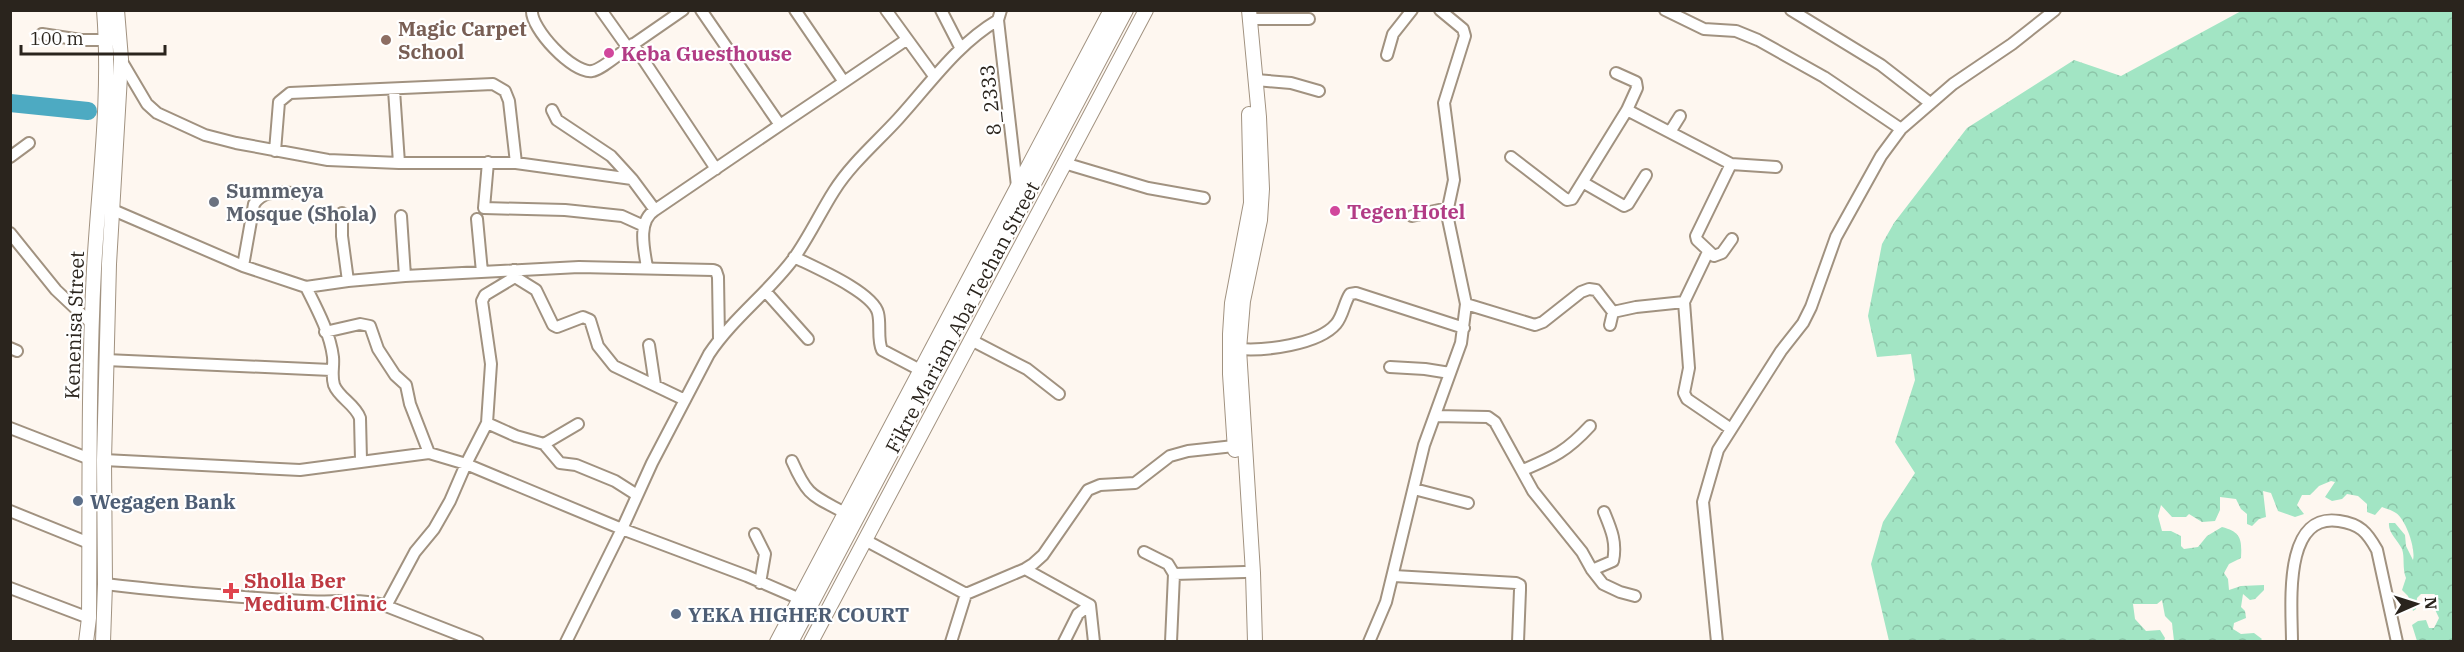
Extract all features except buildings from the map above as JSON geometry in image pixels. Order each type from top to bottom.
[{"type":"main road","name":"Kenenisa Street","points":[[104,10],[113,104]]},
{"type":"main road","name":"Kenenisa Street","points":[[103,642],[105,524],[97,460],[92,324],[113,104],[121,59],[117,10]]},
{"type":"main road","points":[[777,642],[805,604],[845,513],[1111,10]]},
{"type":"main road","name":"Fikre Mariam Aba Techan Street","points":[[791,642],[805,604],[1126,10]]},
{"type":"main road","name":"Fikre Mariam Aba Techan Street","points":[[811,642],[973,341],[1146,10]]},
{"type":"main road","points":[[1246,13],[1256,80],[1257,189],[1232,303],[1230,374],[1234,446],[1245,518],[1255,642]]},
{"type":"main road","points":[[1246,13],[1249,108],[1260,220],[1243,302],[1239,349],[1248,642]]},
{"type":"main road","name":"Kenenisa Street","points":[[86,642],[90,523],[106,360],[113,210],[111,128]]},
{"type":"main road","points":[[90,523],[105,524]]},
{"type":"main road","points":[[805,604],[825,616]]},
{"type":"street","points":[[532,10],[531,16],[535,25],[560,54],[567,61],[589,71],[596,70],[678,12]]},
{"type":"street","points":[[601,10],[631,46],[716,168]]},
{"type":"street","points":[[701,10],[780,125]]},
{"type":"street","points":[[795,10],[844,82]]},
{"type":"street","points":[[886,10],[934,76]]},
{"type":"street","points":[[941,10],[960,47]]},
{"type":"street","points":[[1387,56],[1393,34],[1412,10]]},
{"type":"street","points":[[1369,642],[1394,576],[1424,445],[1461,344],[1464,328],[1466,304],[1449,228],[1448,208],[1454,180],[1444,103],[1465,36],[1463,29],[1440,10]]},
{"type":"street","points":[[1665,10],[1704,29],[1736,31],[1758,40],[1824,77],[1901,129]]},
{"type":"street","points":[[1791,10],[1881,65],[1929,103]]},
{"type":"street","points":[[1717,642],[1703,502],[1718,450],[1781,351],[1803,323],[1836,237],[1881,156],[1901,129],[1953,84],[2012,44],[2055,10]]},
{"type":"street","points":[[1246,13],[1309,19]]},
{"type":"street","points":[[566,642],[637,495],[719,339],[766,292],[794,257],[848,171],[905,111],[960,47],[1000,15]]},
{"type":"street","name":"8_2333","points":[[1000,15],[1017,186]]},
{"type":"street","points":[[42,34],[81,40],[106,40]]},
{"type":"street","points":[[647,267],[644,226],[647,217],[906,39]]},
{"type":"street","points":[[121,59],[147,104],[157,113],[206,135],[275,151],[328,160],[399,163],[488,162],[632,179]]},
{"type":"street","points":[[1511,157],[1568,200],[1572,199],[1627,110],[1637,85],[1616,73]]},
{"type":"street","points":[[1256,80],[1291,83],[1319,91]]},
{"type":"street","points":[[275,151],[279,102],[290,93],[493,84],[500,87],[509,101],[516,164]]},
{"type":"street","points":[[394,90],[399,163]]},
{"type":"street","points":[[552,110],[557,120],[611,156],[655,210]]},
{"type":"street","points":[[1627,110],[1731,164],[1776,167]]},
{"type":"street","points":[[1670,132],[1680,116]]},
{"type":"street","points":[[10,157],[29,143]]},
{"type":"street","points":[[488,162],[484,208],[565,210],[622,216],[644,226]]},
{"type":"street","points":[[1065,164],[1148,188],[1204,198]]},
{"type":"street","points":[[1731,164],[1697,232],[1697,240],[1708,252],[1717,256],[1732,239]]},
{"type":"street","points":[[1584,183],[1624,206],[1628,204],[1647,175]]},
{"type":"street","points":[[243,266],[254,204],[258,198],[269,193],[296,193]]},
{"type":"street","points":[[1412,216],[1448,208]]},
{"type":"street","points":[[113,210],[243,266],[306,287],[405,276],[482,272],[515,274],[579,267],[704,268],[716,271],[720,307],[719,339]]},
{"type":"street","points":[[342,213],[342,236],[348,281]]},
{"type":"street","points":[[401,216],[405,276]]},
{"type":"street","points":[[477,219],[482,272]]},
{"type":"street","points":[[10,233],[57,290],[92,324]]},
{"type":"street","points":[[1708,252],[1684,302],[1689,368],[1685,397],[1731,429]]},
{"type":"street","points":[[794,257],[847,284],[874,305],[879,315],[882,350],[922,371]]},
{"type":"street","points":[[515,274],[536,290],[553,325],[557,327],[583,317],[590,320],[598,346],[614,366],[685,400]]},
{"type":"street","points":[[386,606],[415,552],[434,529],[445,510],[487,423],[491,364],[482,301],[485,295],[515,274]]},
{"type":"street","points":[[306,287],[320,315],[333,357],[331,370],[338,392],[358,412],[361,460]]},
{"type":"street","points":[[1466,304],[1535,325],[1543,322],[1581,292],[1589,289],[1596,290],[1613,312]]},
{"type":"street","points":[[766,292],[808,339]]},
{"type":"street","points":[[1239,349],[1259,350],[1318,336],[1335,326],[1350,294],[1356,293],[1464,328]]},
{"type":"street","points":[[1613,312],[1684,302]]},
{"type":"street","points":[[1610,325],[1613,312]]},
{"type":"street","points":[[325,332],[360,324],[370,326],[378,349],[408,390],[410,404],[429,453]]},
{"type":"street","points":[[973,341],[1027,369],[1059,394]]},
{"type":"street","points":[[649,345],[655,385]]},
{"type":"street","points":[[106,360],[331,370]]},
{"type":"street","points":[[1390,367],[1450,373]]},
{"type":"street","points":[[1435,416],[1488,417],[1495,422],[1533,491],[1582,552],[1603,584],[1635,596]]},
{"type":"street","points":[[487,423],[516,436],[544,444],[560,463],[576,465],[615,481],[637,495]]},
{"type":"street","points":[[544,444],[578,424]]},
{"type":"street","points":[[1522,470],[1559,455],[1572,446],[1590,426]]},
{"type":"street","points":[[10,428],[97,460],[292,470],[429,453],[466,464],[760,583],[805,604]]},
{"type":"street","points":[[951,642],[966,594],[1025,569],[1042,555],[1088,490],[1100,485],[1135,483],[1170,456],[1188,451],[1234,446]]},
{"type":"street","points":[[792,461],[801,483],[810,494],[845,513]]},
{"type":"street","points":[[1414,489],[1468,503]]},
{"type":"street","points":[[10,511],[89,543]]},
{"type":"street","points":[[1592,570],[1613,561],[1616,548],[1613,533],[1604,512]]},
{"type":"street","points":[[2292,642],[2293,568],[2299,544],[2314,525],[2333,520],[2354,523],[2370,537],[2377,550],[2397,642]]},
{"type":"street","points":[[755,534],[765,554],[760,583]]},
{"type":"street","points":[[865,540],[966,594]]},
{"type":"street","points":[[1144,552],[1168,564],[1174,574],[1171,642]]},
{"type":"street","points":[[1025,569],[1090,605]]},
{"type":"street","points":[[1174,574],[1245,572]]},
{"type":"street","points":[[1394,576],[1520,585],[1518,642]]},
{"type":"street","points":[[105,584],[205,595],[321,602],[374,602],[478,642]]},
{"type":"street","points":[[10,588],[88,618]]},
{"type":"street","points":[[1064,642],[1078,614],[1090,605]]},
{"type":"street","points":[[1090,605],[1094,642]]},
{"type":"green space","points":[[2243,10],[2453,11],[2453,641],[2417,641],[2412,625],[2426,620],[2429,628],[2434,628],[2439,618],[2431,601],[2435,594],[2421,594],[2417,598],[2416,609],[2413,611],[2408,596],[2402,590],[2406,578],[2403,552],[2390,530],[2389,523],[2395,523],[2405,535],[2406,546],[2413,560],[2414,555],[2409,535],[2400,517],[2382,507],[2375,515],[2367,512],[2367,504],[2358,496],[2347,494],[2342,499],[2332,501],[2325,497],[2335,482],[2331,481],[2319,486],[2310,495],[2302,495],[2297,505],[2304,514],[2295,517],[2278,511],[2271,493],[2263,491],[2266,517],[2259,519],[2252,526],[2247,524],[2247,514],[2241,509],[2236,499],[2220,497],[2220,510],[2215,521],[2202,522],[2189,514],[2186,517],[2172,517],[2161,505],[2158,516],[2162,531],[2171,531],[2181,536],[2181,546],[2184,549],[2198,547],[2207,536],[2222,527],[2237,534],[2241,546],[2241,558],[2229,564],[2224,573],[2228,579],[2229,590],[2241,586],[2264,585],[2264,590],[2255,599],[2250,600],[2243,594],[2241,607],[2245,611],[2246,618],[2234,623],[2233,629],[2241,634],[2254,633],[2262,639],[2260,641],[2174,641],[2172,623],[2165,616],[2162,600],[2157,604],[2133,604],[2135,619],[2146,631],[2160,630],[2165,638],[2164,641],[1889,641],[1871,564],[1883,522],[1915,473],[1895,442],[1915,380],[1911,354],[1877,357],[1868,316],[1882,244],[1894,223],[1967,128],[2074,60],[2121,76]]},
{"type":"waterway","points":[[10,103],[88,111]]},
{"type":"place","name":"Magic Carpet School","points":[[386,40]]},
{"type":"place","name":"Keba Guesthouse","points":[[609,53]]},
{"type":"place","name":"Summeya Mosque (Shola)","points":[[214,202]]},
{"type":"place","name":"Tegen Hotel","points":[[1335,211]]},
{"type":"place","name":"Wegagen Bank","points":[[78,501]]},
{"type":"place","name":"Sholla Ber Medium Clinic","points":[[231,591]]},
{"type":"place","name":"YEKA HIGHER COURT","points":[[676,614]]}]
